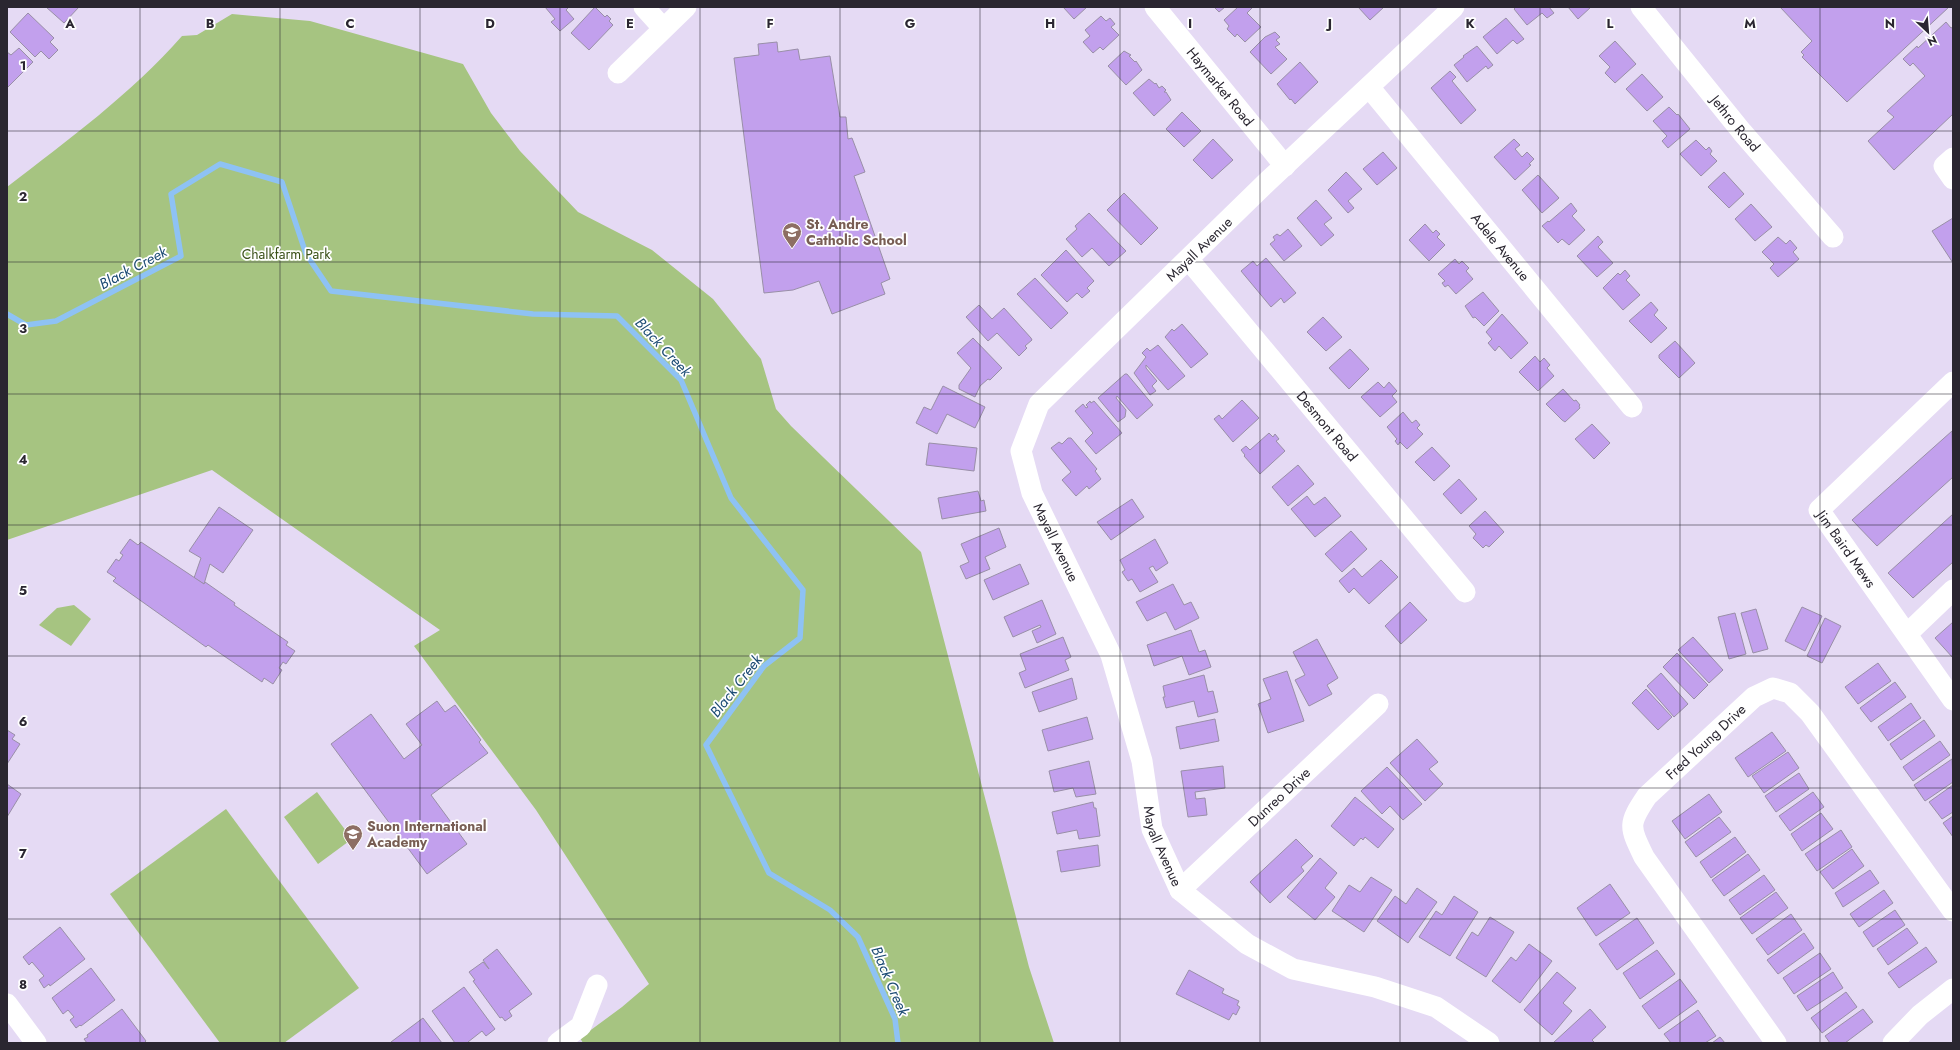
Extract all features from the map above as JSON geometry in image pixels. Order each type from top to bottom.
[{"type":"street","points":[[644,7],[663,28]]},
{"type":"street","points":[[618,73],[686,7]]},
{"type":"street","name":"Haymarket Road","points":[[1156,7],[1284,166]]},
{"type":"street","name":"Mayall Avenue","points":[[1454,7],[1284,166],[1189,260],[1039,404],[1021,451],[1032,493],[1111,655],[1142,761],[1152,829],[1180,890],[1247,944],[1293,969],[1375,987],[1436,1007],[1489,1043]]},
{"type":"street","name":"Jethro Road","points":[[1641,7],[1742,132],[1833,237]]},
{"type":"street","name":"Adele Avenue","points":[[1369,87],[1632,407]]},
{"type":"street","points":[[1953,158],[1944,166],[1953,179]]},
{"type":"street","name":"Desmont Road","points":[[1189,260],[1465,592]]},
{"type":"street","name":"Jim Baird Mews","points":[[1953,382],[1819,510],[1953,700]]},
{"type":"street","points":[[1907,634],[1953,590]]},
{"type":"street","name":"Fred Young Drive","points":[[1776,1043],[1644,857],[1632,833],[1634,815],[1647,796],[1754,697],[1773,688],[1790,693],[1810,713],[1953,911]]},
{"type":"street","name":"Dunreo Drive","points":[[1180,890],[1378,704]]},
{"type":"street","points":[[558,1043],[581,1026],[596,985]]},
{"type":"street","points":[[1893,1043],[1920,1015],[1953,989]]},
{"type":"street","points":[[7,1004],[36,1043]]},
{"type":"green space","name":"Chalkfarm Park","points":[[232,14],[310,21],[463,64],[491,113],[520,151],[578,212],[652,250],[713,299],[761,359],[776,409],[791,426],[921,552],[1029,967],[1054,1043],[583,1043],[580,1038],[622,1007],[649,984],[536,810],[414,646],[440,630],[212,470],[7,540],[7,187],[98,116],[142,77],[182,36],[197,35]]},
{"type":"green space","points":[[74,605],[91,619],[71,646],[39,625],[57,608]]},
{"type":"green space","points":[[317,792],[352,839],[318,864],[284,817]]},
{"type":"green space","points":[[226,809],[359,988],[284,1043],[220,1043],[110,894]]},
{"type":"building","points":[[46,7],[79,7],[64,23]]},
{"type":"building","points":[[545,7],[569,7],[566,10],[574,19],[560,31],[551,22],[555,19]]},
{"type":"building","points":[[595,7],[605,17],[607,15],[611,19],[609,21],[613,25],[589,50],[571,33]]},
{"type":"building","points":[[1063,7],[1087,7],[1074,19]]},
{"type":"building","points":[[1214,7],[1225,7],[1219,12]]},
{"type":"building","points":[[1238,7],[1251,7],[1252,8],[1247,13],[1261,27],[1245,42],[1237,34],[1235,37],[1227,29],[1229,26],[1224,20]]},
{"type":"building","points":[[1358,7],[1384,7],[1370,20]]},
{"type":"building","points":[[1516,7],[1549,7],[1554,13],[1547,18],[1542,13],[1527,25],[1514,9]]},
{"type":"building","points":[[1568,7],[1591,7],[1578,19]]},
{"type":"building","points":[[1780,7],[1949,7],[1847,102],[1802,57],[1804,55],[1801,52],[1812,41]]},
{"type":"building","points":[[28,13],[54,38],[50,42],[58,50],[49,59],[41,51],[35,57],[10,32]]},
{"type":"building","points":[[1101,16],[1106,21],[1110,18],[1115,24],[1111,27],[1119,35],[1103,50],[1100,47],[1093,53],[1083,42],[1090,36],[1085,30]]},
{"type":"building","points":[[1506,18],[1524,39],[1517,44],[1513,40],[1497,54],[1483,37]]},
{"type":"building","points":[[1946,22],[1951,28],[1953,27],[1953,114],[1894,170],[1868,141],[1894,117],[1887,111],[1925,76],[1913,63],[1910,66],[1903,59],[1917,46],[1918,48]]},
{"type":"building","points":[[1275,32],[1280,37],[1276,40],[1280,44],[1275,47],[1287,59],[1271,74],[1250,52],[1265,37]]},
{"type":"building","points":[[1615,41],[1636,64],[1615,83],[1605,73],[1610,67],[1599,56]]},
{"type":"building","points":[[777,42],[778,52],[798,49],[800,60],[830,56],[840,117],[846,117],[848,139],[852,138],[865,172],[854,176],[890,279],[881,283],[885,294],[832,314],[819,281],[793,290],[764,293],[734,58],[759,55],[758,44]]},
{"type":"building","points":[[1477,46],[1493,65],[1488,69],[1486,66],[1467,82],[1454,65],[1464,57],[1463,56]]},
{"type":"building","points":[[19,48],[33,62],[7,88],[7,52],[11,55]]},
{"type":"building","points":[[1124,51],[1131,55],[1129,56],[1135,62],[1136,61],[1142,70],[1126,85],[1108,66]]},
{"type":"building","points":[[1300,62],[1318,82],[1295,104],[1277,84]]},
{"type":"building","points":[[1450,71],[1456,77],[1452,81],[1476,110],[1461,124],[1431,88]]},
{"type":"building","points":[[1642,74],[1663,97],[1647,111],[1626,89]]},
{"type":"building","points":[[1149,79],[1155,84],[1156,83],[1159,88],[1162,86],[1166,90],[1164,92],[1166,92],[1171,100],[1154,116],[1133,93]]},
{"type":"building","points":[[1669,107],[1677,115],[1678,114],[1690,129],[1668,148],[1662,141],[1667,136],[1653,121]]},
{"type":"building","points":[[1182,112],[1201,131],[1184,147],[1166,129]]},
{"type":"building","points":[[1213,139],[1233,160],[1212,179],[1193,160]]},
{"type":"building","points":[[1514,139],[1520,145],[1515,149],[1522,157],[1527,152],[1534,159],[1529,164],[1531,165],[1515,180],[1494,157]]},
{"type":"building","points":[[1696,140],[1706,150],[1709,147],[1712,151],[1710,154],[1717,161],[1701,176],[1680,154]]},
{"type":"building","points":[[1383,152],[1397,168],[1377,185],[1363,169]]},
{"type":"building","points":[[1346,172],[1362,189],[1348,201],[1354,208],[1348,213],[1328,190]]},
{"type":"building","points":[[1724,172],[1744,194],[1729,208],[1708,187]]},
{"type":"building","points":[[1538,175],[1559,198],[1542,213],[1522,190]]},
{"type":"building","points":[[1124,193],[1158,228],[1141,245],[1107,210]]},
{"type":"building","points":[[1316,200],[1332,218],[1324,224],[1334,235],[1321,246],[1297,218]]},
{"type":"building","points":[[1571,203],[1577,211],[1572,216],[1585,230],[1569,245],[1562,239],[1558,243],[1542,226],[1548,221],[1549,222]]},
{"type":"building","points":[[1751,204],[1772,227],[1755,241],[1735,219]]},
{"type":"building","points":[[1089,213],[1126,251],[1109,266],[1092,248],[1082,257],[1066,239],[1077,229],[1075,226]]},
{"type":"building","points":[[1953,218],[1953,263],[1932,231]]},
{"type":"building","points":[[1425,224],[1433,233],[1436,230],[1440,234],[1437,237],[1445,245],[1429,261],[1409,240]]},
{"type":"building","points":[[1288,229],[1302,246],[1284,261],[1270,244],[1275,240],[1273,237],[1277,234],[1280,236]]},
{"type":"building","points":[[1598,236],[1603,242],[1598,247],[1613,263],[1597,277],[1577,256]]},
{"type":"building","points":[[1778,237],[1786,244],[1790,240],[1797,248],[1793,252],[1799,259],[1778,277],[1770,268],[1774,264],[1762,252]]},
{"type":"building","points":[[1066,250],[1094,281],[1087,288],[1090,291],[1082,298],[1077,293],[1067,302],[1041,275]]},
{"type":"building","points":[[1266,258],[1296,293],[1284,303],[1281,298],[1271,307],[1241,271],[1253,261],[1257,266]]},
{"type":"building","points":[[1455,259],[1459,264],[1462,261],[1469,268],[1466,271],[1473,279],[1456,294],[1448,285],[1445,287],[1442,283],[1445,281],[1438,274]]},
{"type":"building","points":[[1625,270],[1630,276],[1626,280],[1640,295],[1623,310],[1603,288],[1618,273],[1620,275]]},
{"type":"building","points":[[1035,278],[1068,313],[1051,329],[1017,294]]},
{"type":"building","points":[[1483,292],[1499,311],[1484,326],[1475,317],[1473,318],[1465,306]]},
{"type":"building","points":[[1651,302],[1658,310],[1654,315],[1667,328],[1651,343],[1629,321]]},
{"type":"building","points":[[979,305],[992,319],[1004,308],[1031,338],[1032,340],[1025,346],[1027,348],[1019,356],[997,333],[988,341],[966,317]]},
{"type":"building","points":[[1502,314],[1528,343],[1511,359],[1499,346],[1495,351],[1488,343],[1492,339],[1486,332]]},
{"type":"building","points":[[1323,317],[1342,337],[1326,351],[1307,332]]},
{"type":"building","points":[[1182,324],[1208,354],[1191,368],[1165,337],[1172,329],[1174,331]]},
{"type":"building","points":[[973,338],[1002,368],[990,380],[988,379],[980,386],[975,397],[959,389],[959,385],[971,368],[957,353]]},
{"type":"building","points":[[1675,341],[1695,363],[1679,378],[1659,358],[1659,355]]},
{"type":"building","points":[[1158,345],[1185,376],[1168,390],[1146,365],[1146,368],[1157,381],[1152,386],[1156,391],[1150,395],[1134,373],[1146,357],[1142,353],[1147,348],[1150,351]]},
{"type":"building","points":[[1350,349],[1369,369],[1349,389],[1329,368]]},
{"type":"building","points":[[1535,356],[1540,362],[1544,358],[1550,365],[1547,368],[1554,376],[1538,391],[1519,372]]},
{"type":"building","points":[[1125,374],[1127,374],[1153,405],[1137,419],[1117,396],[1116,398],[1126,410],[1125,417],[1118,422],[1098,398]]},
{"type":"building","points":[[1378,382],[1384,388],[1389,382],[1397,391],[1392,396],[1397,402],[1380,417],[1361,397]]},
{"type":"building","points":[[943,386],[985,407],[975,428],[947,414],[937,434],[916,423],[924,407],[931,410]]},
{"type":"building","points":[[1563,389],[1580,405],[1580,408],[1565,422],[1546,404]]},
{"type":"building","points":[[1242,400],[1259,418],[1233,442],[1214,419],[1219,415],[1222,419]]},
{"type":"building","points":[[1090,401],[1091,403],[1094,401],[1122,433],[1096,454],[1085,441],[1093,433],[1075,411],[1083,404],[1086,408],[1088,407],[1086,405]]},
{"type":"building","points":[[1403,412],[1412,423],[1416,420],[1420,425],[1417,428],[1423,434],[1407,449],[1400,442],[1398,445],[1395,441],[1397,439],[1387,427]]},
{"type":"building","points":[[1592,424],[1610,443],[1594,459],[1575,439]]},
{"type":"building","points":[[1952,431],[1953,477],[1877,546],[1852,520]]},
{"type":"building","points":[[1269,433],[1273,437],[1275,434],[1279,439],[1276,441],[1285,451],[1260,474],[1244,456],[1245,455],[1241,450],[1246,446],[1250,450]]},
{"type":"building","points":[[1068,438],[1071,438],[1097,469],[1095,471],[1101,479],[1089,489],[1087,486],[1076,496],[1062,480],[1071,472],[1051,448],[1059,442],[1062,444]]},
{"type":"building","points":[[929,443],[977,448],[974,471],[926,465]]},
{"type":"building","points":[[1432,447],[1450,466],[1434,481],[1415,462]]},
{"type":"building","points":[[1298,465],[1314,484],[1288,506],[1272,487]]},
{"type":"building","points":[[1459,479],[1477,499],[1461,514],[1443,494]]},
{"type":"building","points":[[978,491],[981,501],[984,500],[986,511],[942,519],[938,498]]},
{"type":"building","points":[[1307,496],[1314,505],[1325,497],[1341,516],[1315,537],[1291,509]]},
{"type":"building","points":[[1132,499],[1144,517],[1111,540],[1097,522]]},
{"type":"building","points":[[219,507],[253,530],[223,573],[210,564],[204,584],[194,578],[201,558],[189,551]]},
{"type":"building","points":[[1485,511],[1504,532],[1489,547],[1486,545],[1483,548],[1473,538],[1476,534],[1469,526]]},
{"type":"building","points":[[1953,514],[1953,562],[1913,598],[1888,573]]},
{"type":"building","points":[[999,528],[1006,547],[985,557],[990,569],[966,579],[960,566],[969,562],[961,544]]},
{"type":"building","points":[[1351,531],[1367,549],[1342,572],[1325,554]]},
{"type":"building","points":[[130,539],[138,545],[141,542],[204,584],[205,582],[235,603],[234,605],[288,642],[286,645],[295,651],[286,664],[283,662],[279,668],[282,670],[273,684],[264,678],[262,682],[208,645],[206,647],[113,581],[116,578],[107,572],[116,559],[119,561],[123,555],[120,553]]},
{"type":"building","points":[[1155,539],[1168,563],[1156,571],[1153,566],[1149,568],[1158,582],[1140,592],[1132,579],[1128,581],[1122,572],[1125,570],[1120,560]]},
{"type":"building","points":[[1381,560],[1398,577],[1369,604],[1354,588],[1349,593],[1339,581],[1354,568],[1362,577]]},
{"type":"building","points":[[1020,564],[1029,584],[993,600],[984,580]]},
{"type":"building","points":[[1173,584],[1184,605],[1191,602],[1199,618],[1175,630],[1166,612],[1147,621],[1136,602]]},
{"type":"building","points":[[1042,600],[1056,634],[1037,643],[1032,631],[1041,627],[1040,625],[1013,637],[1004,617]]},
{"type":"building","points":[[1410,602],[1427,620],[1401,644],[1385,626]]},
{"type":"building","points":[[1802,607],[1822,616],[1805,651],[1785,641]]},
{"type":"building","points":[[1756,609],[1768,649],[1753,653],[1741,613]]},
{"type":"building","points":[[1735,613],[1746,654],[1729,659],[1718,617]]},
{"type":"building","points":[[1825,618],[1841,626],[1822,663],[1807,656]]},
{"type":"building","points":[[1953,622],[1953,658],[1935,638]]},
{"type":"building","points":[[1191,630],[1199,652],[1205,650],[1211,667],[1189,675],[1182,656],[1154,666],[1147,645]]},
{"type":"building","points":[[1063,637],[1071,657],[1065,660],[1069,670],[1025,688],[1019,673],[1026,670],[1020,654]]},
{"type":"building","points":[[1693,637],[1723,670],[1709,683],[1678,650]]},
{"type":"building","points":[[1317,639],[1338,678],[1327,685],[1332,694],[1309,706],[1295,680],[1305,675],[1293,652]]},
{"type":"building","points":[[1677,653],[1708,685],[1694,699],[1663,667]]},
{"type":"building","points":[[1878,663],[1891,681],[1858,704],[1845,687]]},
{"type":"building","points":[[1287,671],[1304,721],[1268,733],[1258,704],[1271,699],[1263,679]]},
{"type":"building","points":[[1661,673],[1688,704],[1674,717],[1647,686]]},
{"type":"building","points":[[1204,675],[1208,692],[1213,691],[1218,712],[1198,717],[1194,701],[1166,708],[1163,697],[1165,697],[1163,686]]},
{"type":"building","points":[[1072,678],[1077,699],[1039,712],[1032,692]]},
{"type":"building","points":[[1895,682],[1906,697],[1871,722],[1860,708]]},
{"type":"building","points":[[1646,689],[1672,717],[1658,730],[1632,703]]},
{"type":"building","points":[[437,701],[445,712],[455,705],[481,740],[479,742],[488,753],[431,795],[467,844],[427,874],[331,744],[371,714],[404,759],[422,745],[406,724]]},
{"type":"building","points":[[1911,703],[1921,718],[1888,741],[1878,727]]},
{"type":"building","points":[[1087,717],[1093,739],[1048,751],[1042,730]]},
{"type":"building","points":[[1215,719],[1219,741],[1180,749],[1176,727]]},
{"type":"building","points":[[1924,720],[1935,736],[1901,760],[1890,744]]},
{"type":"building","points":[[7,730],[15,735],[12,739],[20,744],[7,764]]},
{"type":"building","points":[[1772,732],[1786,751],[1748,777],[1735,758]]},
{"type":"building","points":[[1417,739],[1438,762],[1429,769],[1443,784],[1425,801],[1390,763]]},
{"type":"building","points":[[1940,741],[1950,755],[1913,781],[1903,767]]},
{"type":"building","points":[[1788,752],[1799,768],[1764,793],[1752,776]]},
{"type":"building","points":[[1952,759],[1953,782],[1925,801],[1914,785]]},
{"type":"building","points":[[1089,761],[1096,794],[1076,797],[1073,788],[1054,792],[1049,771]]},
{"type":"building","points":[[1223,766],[1225,788],[1195,792],[1196,799],[1205,798],[1207,815],[1188,817],[1181,771]]},
{"type":"building","points":[[1387,767],[1422,804],[1403,820],[1390,806],[1382,814],[1361,791]]},
{"type":"building","points":[[1799,773],[1809,789],[1776,812],[1765,796]]},
{"type":"building","points":[[7,784],[21,794],[7,817]]},
{"type":"building","points":[[1953,785],[1953,812],[1942,819],[1929,802]]},
{"type":"building","points":[[1813,792],[1824,807],[1790,831],[1779,816]]},
{"type":"building","points":[[1709,794],[1722,812],[1685,839],[1672,821]]},
{"type":"building","points":[[1355,797],[1394,829],[1378,848],[1365,837],[1363,840],[1361,838],[1354,846],[1331,826]]},
{"type":"building","points":[[1093,802],[1094,808],[1096,808],[1100,836],[1079,839],[1077,830],[1057,834],[1052,812]]},
{"type":"building","points":[[1821,813],[1833,829],[1802,851],[1791,834]]},
{"type":"building","points":[[1953,816],[1953,837],[1943,823]]},
{"type":"building","points":[[1719,817],[1731,832],[1696,857],[1685,842]]},
{"type":"building","points":[[1841,830],[1852,847],[1817,871],[1805,854]]},
{"type":"building","points":[[1735,837],[1746,852],[1711,878],[1700,862]]},
{"type":"building","points":[[1296,839],[1313,856],[1301,867],[1304,871],[1270,903],[1250,882]]},
{"type":"building","points":[[1098,845],[1100,866],[1061,872],[1057,851]]},
{"type":"building","points":[[1852,849],[1864,866],[1833,889],[1820,872]]},
{"type":"building","points":[[1748,854],[1760,870],[1724,896],[1712,880]]},
{"type":"building","points":[[1320,858],[1337,873],[1325,888],[1335,897],[1315,920],[1287,897]]},
{"type":"building","points":[[1870,870],[1879,883],[1843,907],[1835,893]]},
{"type":"building","points":[[1764,875],[1775,890],[1740,915],[1729,900]]},
{"type":"building","points":[[1371,877],[1392,890],[1364,932],[1332,911],[1349,885],[1360,892]]},
{"type":"building","points":[[1610,884],[1630,913],[1596,936],[1577,908]]},
{"type":"building","points":[[1417,888],[1437,902],[1408,943],[1377,921],[1395,896],[1406,904]]},
{"type":"building","points":[[1884,890],[1893,903],[1859,927],[1850,914]]},
{"type":"building","points":[[1776,892],[1788,908],[1752,934],[1740,918]]},
{"type":"building","points":[[1454,896],[1478,912],[1450,956],[1419,937],[1436,911],[1442,915]]},
{"type":"building","points":[[1895,910],[1905,925],[1873,947],[1863,932]]},
{"type":"building","points":[[1791,914],[1802,930],[1768,955],[1756,939]]},
{"type":"building","points":[[1490,917],[1514,932],[1486,977],[1456,958],[1472,932],[1478,936]]},
{"type":"building","points":[[1637,918],[1654,943],[1617,970],[1599,944]]},
{"type":"building","points":[[60,927],[85,959],[50,986],[49,984],[44,988],[39,980],[44,976],[32,962],[29,965],[23,957]]},
{"type":"building","points":[[1907,928],[1918,943],[1888,965],[1877,949]]},
{"type":"building","points":[[1804,933],[1814,948],[1778,974],[1767,960]]},
{"type":"building","points":[[1529,944],[1552,961],[1520,1003],[1492,981],[1511,957],[1516,961]]},
{"type":"building","points":[[1926,947],[1937,962],[1899,988],[1888,973]]},
{"type":"building","points":[[497,949],[532,994],[509,1011],[512,1016],[505,1021],[502,1017],[500,1018],[473,981],[475,980],[469,972],[483,962],[489,969],[483,960]]},
{"type":"building","points":[[1657,950],[1675,974],[1640,999],[1623,973]]},
{"type":"building","points":[[1820,953],[1831,969],[1794,994],[1783,978]]},
{"type":"building","points":[[91,968],[115,1000],[81,1026],[80,1025],[76,1028],[70,1020],[74,1017],[68,1010],[63,1014],[52,998]]},
{"type":"building","points":[[1189,970],[1224,989],[1222,993],[1239,1001],[1237,1005],[1240,1007],[1236,1015],[1233,1013],[1229,1020],[1176,994]]},
{"type":"building","points":[[1557,972],[1576,988],[1563,1003],[1572,1011],[1552,1035],[1524,1010]]},
{"type":"building","points":[[1833,972],[1843,988],[1807,1011],[1797,996]]},
{"type":"building","points":[[1680,979],[1697,1002],[1659,1029],[1642,1006]]},
{"type":"building","points":[[464,987],[495,1029],[486,1036],[482,1031],[468,1042],[469,1043],[455,1043],[432,1011]]},
{"type":"building","points":[[1846,992],[1857,1007],[1822,1033],[1811,1018]]},
{"type":"building","points":[[122,1009],[146,1041],[144,1043],[87,1043],[84,1039],[88,1037],[87,1035]]},
{"type":"building","points":[[1590,1009],[1606,1027],[1592,1040],[1595,1043],[1553,1043]]},
{"type":"building","points":[[1863,1009],[1873,1022],[1845,1043],[1830,1043],[1825,1036]]},
{"type":"building","points":[[1698,1010],[1716,1036],[1705,1043],[1671,1043],[1664,1034]]},
{"type":"building","points":[[423,1018],[442,1043],[391,1042]]},
{"type":"building","points":[[1720,1037],[1725,1043],[1712,1043]]},
{"type":"waterway","name":"Black Creek","points":[[7,314],[26,325],[56,321],[181,256],[171,194],[220,164],[282,182],[306,254],[331,291],[533,314],[617,316],[681,380],[731,498],[803,590],[800,638],[764,666],[706,745],[769,873],[830,910],[858,937],[895,1019],[898,1043]]},
{"type":"place","name":"St. Andre Catholic School","points":[[792,249]]},
{"type":"place","name":"Suon International Academy","points":[[353,851]]}]
